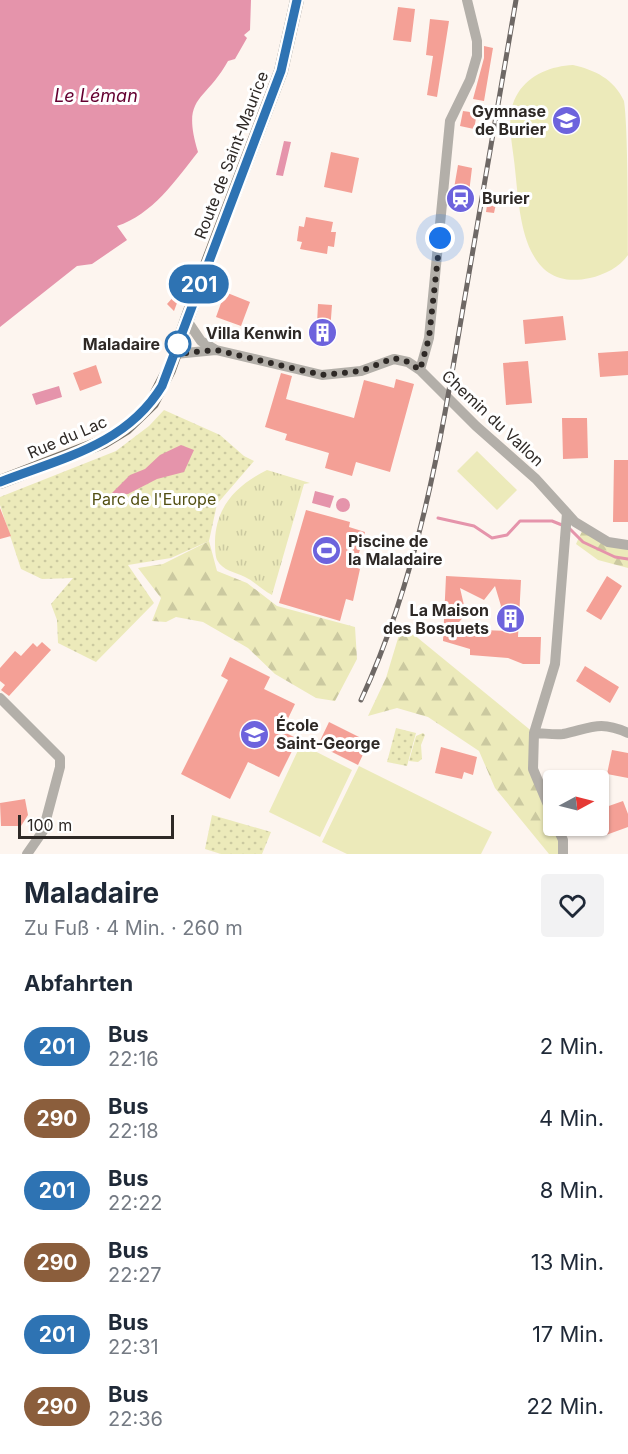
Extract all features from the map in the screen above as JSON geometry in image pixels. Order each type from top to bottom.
[{"type":"main road","name":"Route de Saint-Maurice","points":[[162,386],[281,71],[297,0]]},
{"type":"main road","name":"Rue du Lac","points":[[0,482],[116,435],[140,417],[162,386]]},
{"type":"street","points":[[420,370],[429,338],[450,121],[470,80],[477,56],[477,41],[467,0]]},
{"type":"street","name":"Chemin du Vallon","points":[[186,320],[201,341],[216,350],[322,375],[361,371],[394,358],[408,362],[420,370],[476,426],[536,479],[567,517],[608,542],[628,545]]},
{"type":"street","name":"Chemin du Vallon","points":[[175,354],[216,350]]},
{"type":"street","points":[[543,793],[533,769],[534,733],[555,664],[567,517]]},
{"type":"street","points":[[0,698],[60,758],[60,767],[43,831],[27,854]]},
{"type":"street","points":[[534,733],[561,734],[597,724],[612,726],[628,733]]},
{"type":"street","points":[[561,836],[563,854]]},
{"type":"green space","name":"Gymnase de Burier","points":[[573,65],[589,70],[609,81],[624,101],[628,255],[616,267],[601,275],[567,279],[550,274],[538,262],[529,246],[519,207],[510,120],[514,102],[523,86],[542,72]]},
{"type":"green space","name":"Parc de l'Europe","points":[[164,410],[220,435],[244,456],[254,461],[217,504],[209,541],[171,558],[128,565],[154,603],[96,662],[58,643],[57,620],[51,604],[73,578],[42,579],[21,569],[0,505],[0,497],[116,451],[149,426]]},
{"type":"green space","points":[[477,451],[517,490],[497,510],[457,471]]},
{"type":"green space","points":[[267,470],[310,483],[304,484],[272,595],[248,579],[222,567],[217,560],[215,548],[219,517],[230,498],[246,482]]},
{"type":"green space","points":[[582,531],[628,550],[628,568],[598,560],[576,544]]},
{"type":"green space","points":[[209,541],[217,571],[247,583],[277,606],[355,627],[357,659],[335,701],[316,698],[275,674],[248,648],[203,622],[176,617],[166,622],[152,621],[161,598],[138,568],[163,564]]},
{"type":"green space","points":[[402,625],[534,733],[533,769],[543,797],[543,836],[557,836],[563,854],[549,854],[495,788],[479,751],[428,717],[397,708],[368,716],[386,678]]},
{"type":"green space","points":[[396,728],[416,733],[407,766],[387,762]]},
{"type":"green space","points":[[423,733],[425,735],[421,745],[422,759],[418,762],[409,761],[416,736]]},
{"type":"green space","points":[[301,744],[352,770],[320,837],[269,812]]},
{"type":"green space","points":[[359,766],[492,832],[481,854],[347,854],[322,842]]},
{"type":"green space","points":[[212,815],[271,832],[262,854],[221,854],[205,849]]},
{"type":"water","name":"Le Léman","points":[[0,0],[251,0],[250,30],[244,35],[247,38],[235,59],[228,61],[194,109],[193,133],[198,152],[172,185],[152,205],[130,221],[117,226],[127,240],[92,264],[77,266],[0,327]]},
{"type":"water","points":[[284,141],[291,142],[283,176],[276,175]]},
{"type":"water","points":[[59,386],[62,397],[36,405],[32,394]]},
{"type":"water","points":[[181,445],[194,450],[184,472],[157,479],[128,494],[109,496],[130,475],[145,469],[160,455]]},
{"type":"water","points":[[315,491],[334,496],[330,508],[312,503]]},
{"type":"water","points":[[340,498],[346,498],[350,505],[346,512],[340,512],[336,508],[336,502]]},
{"type":"building","points":[[398,7],[415,9],[411,42],[393,40]]},
{"type":"building","points":[[430,19],[449,21],[437,97],[427,95],[433,56],[426,55]]},
{"type":"building","points":[[484,46],[493,48],[484,101],[473,99],[484,58]]},
{"type":"building","points":[[463,111],[477,113],[474,129],[460,126]]},
{"type":"building","points":[[331,152],[359,158],[352,193],[324,187]]},
{"type":"building","points":[[458,165],[472,168],[467,209],[451,206]]},
{"type":"building","points":[[488,198],[497,199],[494,213],[486,212]]},
{"type":"building","points":[[306,217],[333,222],[331,232],[336,232],[334,247],[328,246],[327,254],[300,249],[302,242],[297,241],[299,226],[304,227]]},
{"type":"building","points":[[225,292],[250,302],[241,326],[216,317]]},
{"type":"building","points":[[175,295],[177,303],[174,311],[167,304]]},
{"type":"building","name":"Villa Kenwin","points":[[318,304],[332,305],[329,345],[316,344]]},
{"type":"building","points":[[563,316],[566,340],[525,344],[523,320]]},
{"type":"building","points":[[628,351],[628,375],[600,377],[598,353]]},
{"type":"building","points":[[528,361],[532,403],[506,405],[503,363]]},
{"type":"building","points":[[96,365],[102,383],[80,391],[73,373]]},
{"type":"building","points":[[281,373],[292,376],[286,399],[354,418],[364,380],[394,388],[396,379],[414,384],[390,472],[356,462],[352,476],[325,468],[329,453],[285,440],[287,434],[265,427]]},
{"type":"building","points":[[562,418],[587,418],[588,458],[563,459]]},
{"type":"building","points":[[614,460],[628,460],[628,522],[613,522]]},
{"type":"building","points":[[0,508],[11,536],[0,539]]},
{"type":"building","name":"Piscine de la Maladaire","points":[[306,510],[350,522],[349,527],[365,532],[355,567],[360,569],[353,601],[346,599],[340,621],[279,603]]},
{"type":"building","name":"La Maison des Bosquets","points":[[446,576],[521,580],[518,637],[541,637],[540,664],[523,664],[508,658],[470,655],[470,649],[443,641]],"holes":[[[495,586],[501,606],[497,615],[510,631],[453,629],[466,614],[460,588],[484,600]]]},
{"type":"building","points":[[607,576],[622,586],[601,620],[586,611]]},
{"type":"building","points":[[42,642],[51,650],[9,696],[1,690],[5,685],[0,681],[0,668],[15,651],[21,656],[33,643],[37,647]]},
{"type":"building","points":[[230,657],[270,677],[264,689],[295,704],[282,731],[298,739],[279,777],[248,762],[230,799],[181,774],[228,680],[221,676]]},
{"type":"building","points":[[585,666],[619,687],[610,703],[576,681]]},
{"type":"building","points":[[329,722],[369,742],[358,765],[318,745]]},
{"type":"building","points":[[441,747],[477,757],[473,775],[464,772],[462,779],[435,773]]},
{"type":"building","points":[[612,750],[628,753],[628,778],[609,774]]},
{"type":"building","points":[[25,799],[28,815],[21,826],[1,826],[0,803]]},
{"type":"building","points":[[623,801],[628,814],[628,827],[609,834],[609,806]]},
{"type":"waterway","points":[[438,518],[474,526],[492,538],[507,535],[520,521],[552,521],[562,525]]},
{"type":"waterway","points":[[568,527],[583,542],[615,557],[628,559]]},
{"type":"railway","points":[[361,700],[398,606],[425,510],[454,363],[516,0]]},
{"type":"bus line","name":"201","points":[[0,482],[116,435],[140,417],[162,386],[287,54],[297,0]]},
{"type":"place","name":"Gymnase de Burier","points":[[567,120]]},
{"type":"place","name":"Burier","points":[[461,198]]},
{"type":"place","name":"Villa Kenwin","points":[[323,333]]},
{"type":"place","name":"Maladaire","points":[[178,344]]},
{"type":"place","name":"Piscine de la Maladaire","points":[[327,550]]},
{"type":"place","name":"La Maison des Bosquets","points":[[510,619]]},
{"type":"place","name":"École Saint-George","points":[[255,734]]},
{"type":"route","points":[[178,344],[175,354],[216,350],[267,364],[322,375],[361,371],[394,358],[408,362],[420,370],[429,338],[440,238]]}]
